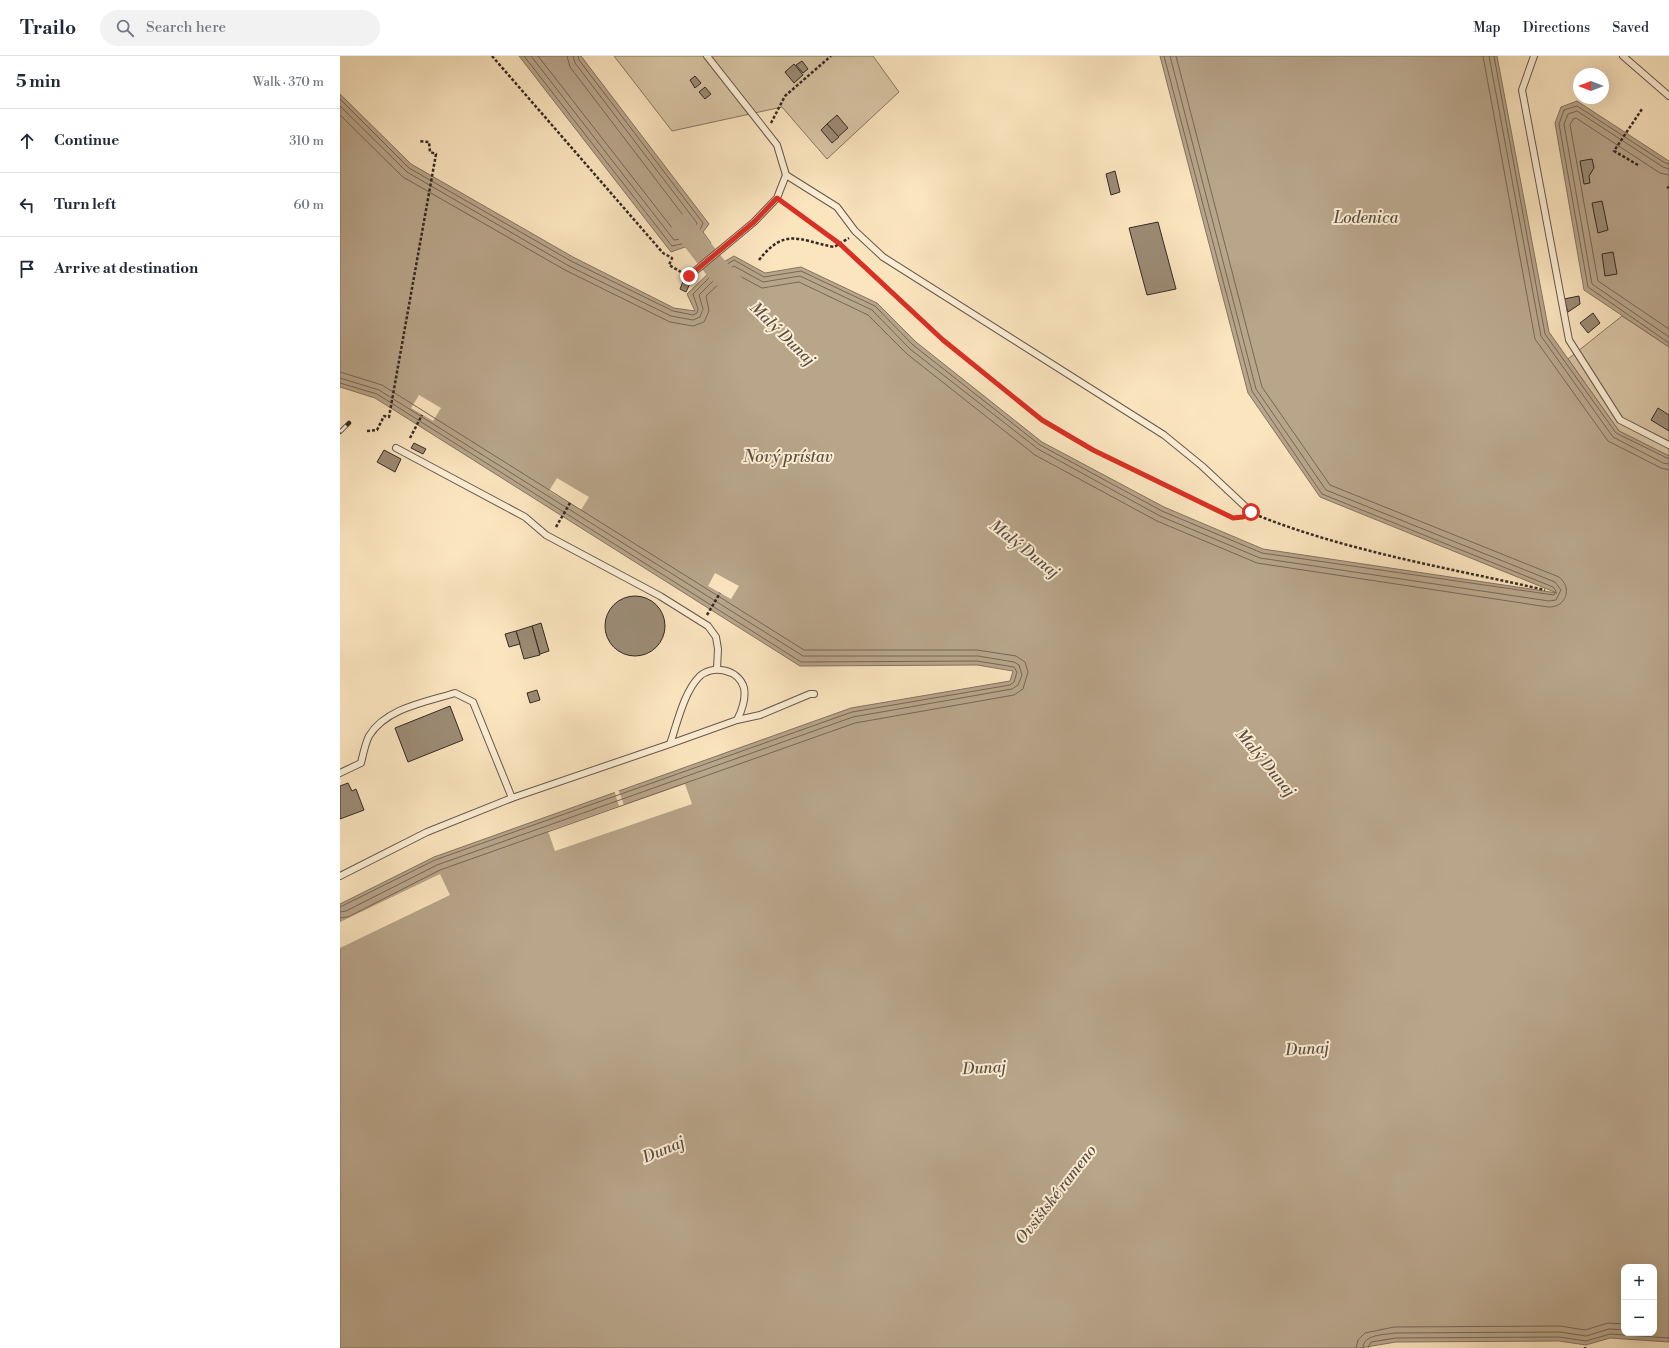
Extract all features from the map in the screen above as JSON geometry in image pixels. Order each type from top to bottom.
[{"type":"lane","points":[[689,276],[754,222],[777,198],[786,175],[777,145],[707,56]]},
{"type":"lane","points":[[1534,56],[1522,90],[1569,340],[1620,420],[1669,445]]},
{"type":"lane","points":[[1622,56],[1669,96]]},
{"type":"lane","points":[[786,175],[837,207],[855,231],[883,257],[1164,436],[1202,466],[1251,512]]},
{"type":"lane","points":[[396,448],[526,517],[546,535],[660,596],[708,626],[716,637],[718,649],[718,670]]},
{"type":"lane","points":[[670,744],[690,689],[699,676],[710,670],[724,669],[735,675],[744,687],[744,701],[738,720]]},
{"type":"lane","points":[[340,773],[361,763],[368,738],[380,722],[413,706],[455,693],[473,702],[512,798]]},
{"type":"lane","points":[[340,876],[427,832],[512,798],[738,720],[760,715],[814,694]]},
{"type":"path","points":[[492,56],[663,253],[672,258],[669,265],[680,272]]},
{"type":"path","points":[[767,132],[785,96],[831,56]]},
{"type":"path","points":[[1638,165],[1614,151],[1642,109]]},
{"type":"path","points":[[367,430],[377,430],[384,416],[389,417],[436,154],[430,152],[429,142],[419,141]]},
{"type":"path","points":[[777,198],[840,244],[943,340],[1042,420],[1093,450],[1233,518],[1243,517],[1251,512],[1301,532],[1357,548],[1545,590]]},
{"type":"path","points":[[759,260],[778,241],[793,238],[834,247],[848,240],[855,231]]},
{"type":"path","points":[[410,438],[422,415]]},
{"type":"path","points":[[556,527],[570,503]]},
{"type":"path","points":[[706,617],[720,593]]},
{"type":"shaded area","points":[[614,56],[873,56],[899,92],[827,159],[782,107],[672,131]]},
{"type":"shaded area","points":[[1622,316],[1669,347],[1669,456],[1619,431],[1568,359]]},
{"type":"water","points":[[519,56],[581,56],[709,224],[703,232],[711,243],[695,256],[685,247],[671,252]]},
{"type":"water","points":[[1160,56],[1497,56],[1549,332],[1619,431],[1669,456],[1669,1342],[1610,1338],[1586,1345],[1559,1341],[1396,1342],[1360,1348],[340,1348],[340,904],[434,857],[851,708],[1010,681],[1013,671],[977,665],[800,666],[375,398],[340,387],[340,94],[411,164],[573,257],[674,308],[695,311],[687,294],[715,267],[734,256],[765,273],[801,267],[877,303],[916,342],[1042,442],[1164,507],[1263,549],[1557,593],[1320,497],[1248,393]]},
{"type":"water","points":[[1573,102],[1573,104],[1582,104],[1669,161],[1669,347],[1584,290],[1555,123],[1561,107]]},
{"type":"pier","points":[[419,395],[441,408],[433,421],[411,408]]},
{"type":"pier","points":[[557,478],[589,497],[581,510],[549,491]]},
{"type":"pier","points":[[715,573],[739,586],[731,599],[708,586]]},
{"type":"pier","points":[[685,784],[692,804],[555,851],[548,831],[619,806],[614,790],[618,789],[624,805]]},
{"type":"pier","points":[[440,874],[450,895],[340,948],[340,922]]},
{"type":"building","points":[[802,61],[808,69],[803,73],[796,65]]},
{"type":"building","points":[[794,64],[803,75],[794,83],[785,72]]},
{"type":"building","points":[[695,76],[701,83],[695,88],[690,80]]},
{"type":"building","points":[[705,87],[711,94],[705,99],[699,92]]},
{"type":"building","points":[[837,115],[848,128],[838,137],[827,124]]},
{"type":"building","points":[[827,124],[839,137],[832,143],[821,130]]},
{"type":"building","points":[[1592,159],[1594,168],[1589,176],[1590,183],[1584,184],[1580,161]]},
{"type":"building","points":[[1115,171],[1120,192],[1111,195],[1106,174]]},
{"type":"building","points":[[1602,201],[1608,230],[1598,233],[1592,203]]},
{"type":"building","points":[[1158,222],[1176,289],[1147,295],[1129,228]]},
{"type":"building","points":[[1613,252],[1617,274],[1605,276],[1602,254]]},
{"type":"building","points":[[684,279],[691,281],[686,292],[680,289]]},
{"type":"building","points":[[1579,296],[1580,304],[1568,312],[1564,299]]},
{"type":"building","points":[[1593,313],[1600,323],[1588,333],[1580,323]]},
{"type":"building","points":[[1658,408],[1669,415],[1669,431],[1651,420]]},
{"type":"building","points":[[414,443],[426,449],[423,454],[411,448]]},
{"type":"building","points":[[384,450],[401,459],[395,472],[377,462]]},
{"type":"building","points":[[635,596],[652,601],[660,609],[665,626],[660,643],[652,651],[635,656],[618,651],[610,643],[605,626],[610,609],[618,601]]},
{"type":"building","points":[[541,623],[549,651],[540,654],[532,626]]},
{"type":"building","points":[[532,626],[540,655],[524,659],[516,631]]},
{"type":"building","points":[[516,631],[520,644],[509,647],[505,634]]},
{"type":"building","points":[[537,690],[540,700],[530,703],[527,693]]},
{"type":"building","points":[[450,706],[463,740],[408,762],[395,728]]},
{"type":"building","points":[[348,783],[352,791],[356,789],[364,810],[340,819],[340,786]]},
{"type":"waterway","name":"Malý Dunaj","points":[[683,226],[715,267],[736,288]]},
{"type":"railway","points":[[340,432],[349,423]]},
{"type":"route","points":[[689,276],[754,222],[777,198],[840,244],[943,340],[1042,420],[1093,450],[1233,518],[1243,517],[1251,512]]},
{"type":"water label","name":"Lodenica","points":[[1366,217]]},
{"type":"water label","name":"Nový prístav","points":[[788,456]]},
{"type":"water label","name":"Dunaj","points":[[1307,1048]]},
{"type":"water label","name":"Dunaj","points":[[984,1067]]},
{"type":"water label","name":"Dunaj","points":[[663,1149]]},
{"type":"water label","name":"Ovsištské rameno","points":[[1055,1194]]}]
